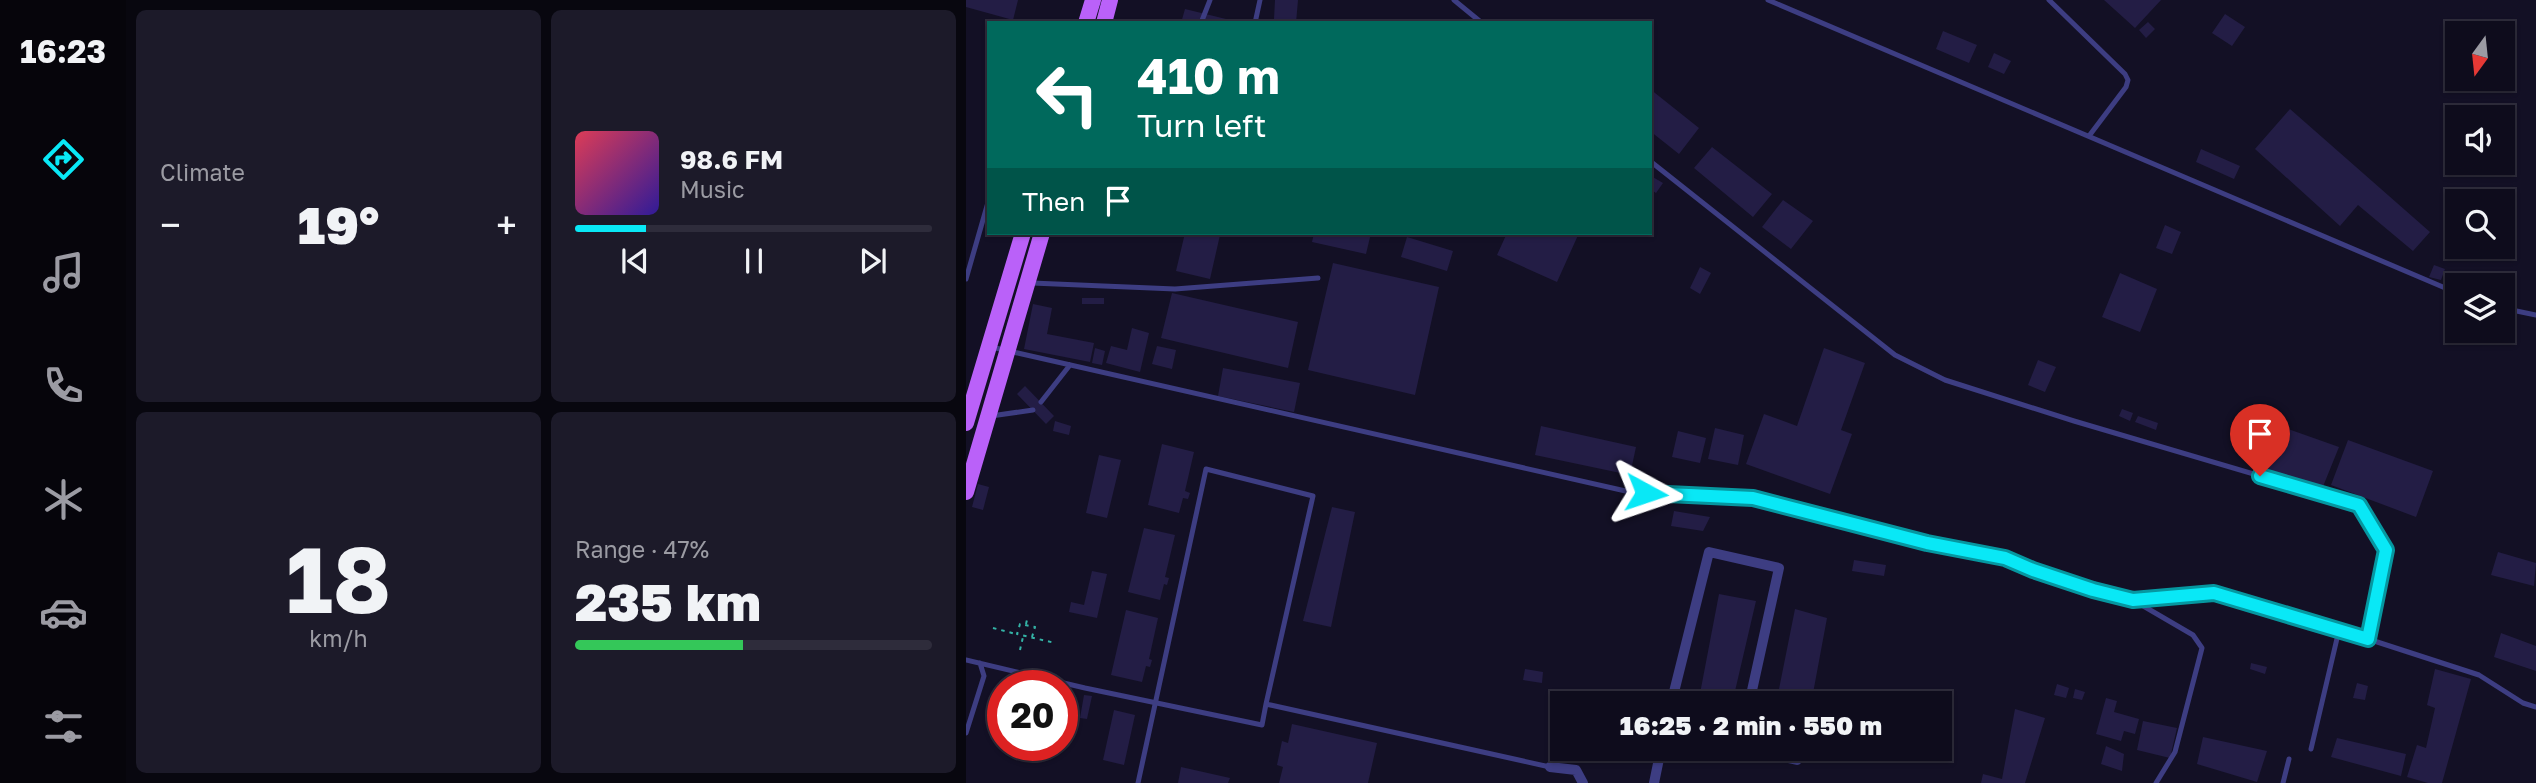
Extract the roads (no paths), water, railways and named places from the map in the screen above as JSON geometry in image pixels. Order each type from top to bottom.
[{"type":"main road","points":[[1087,21],[1093,0]]},
{"type":"main road","points":[[1105,21],[1110,0]]},
{"type":"main road","points":[[966,423],[1022,235]]},
{"type":"main road","points":[[966,492],[1041,235]]},
{"type":"street","points":[[1674,691],[1709,552],[1779,568],[1752,691]]},
{"type":"street","points":[[1654,783],[1659,761]]},
{"type":"street","points":[[1550,767],[1576,770],[1583,783]]},
{"type":"lane","points":[[1202,21],[1210,0]]},
{"type":"lane","points":[[1255,21],[1260,0]]},
{"type":"lane","points":[[1454,0],[1480,21]]},
{"type":"lane","points":[[1768,0],[2445,288]]},
{"type":"lane","points":[[2049,0],[2128,80],[2089,136]]},
{"type":"lane","points":[[1652,163],[1895,355],[1945,380],[2359,505],[2386,550],[2368,639]]},
{"type":"lane","points":[[966,279],[987,206]]},
{"type":"lane","points":[[1028,283],[1175,289],[1318,278]]},
{"type":"lane","points":[[2515,310],[2536,315]]},
{"type":"lane","points":[[988,346],[1630,492],[1686,497],[1712,495],[1753,498],[1927,543],[2005,558],[2093,590],[2133,600],[2193,635],[2202,648],[2175,752],[2156,783]]},
{"type":"lane","points":[[1041,402],[1070,365]]},
{"type":"lane","points":[[989,416],[1033,410]]},
{"type":"lane","points":[[966,660],[1155,703],[1262,725],[1313,496],[1206,469],[1155,703],[1138,783]]},
{"type":"lane","points":[[2133,600],[2214,593],[2479,675],[2523,703],[2536,707]]},
{"type":"lane","points":[[2311,749],[2339,630]]},
{"type":"lane","points":[[966,733],[984,676],[980,663]]},
{"type":"lane","points":[[1266,704],[1550,767]]},
{"type":"lane","points":[[2283,783],[2289,759]]}]
